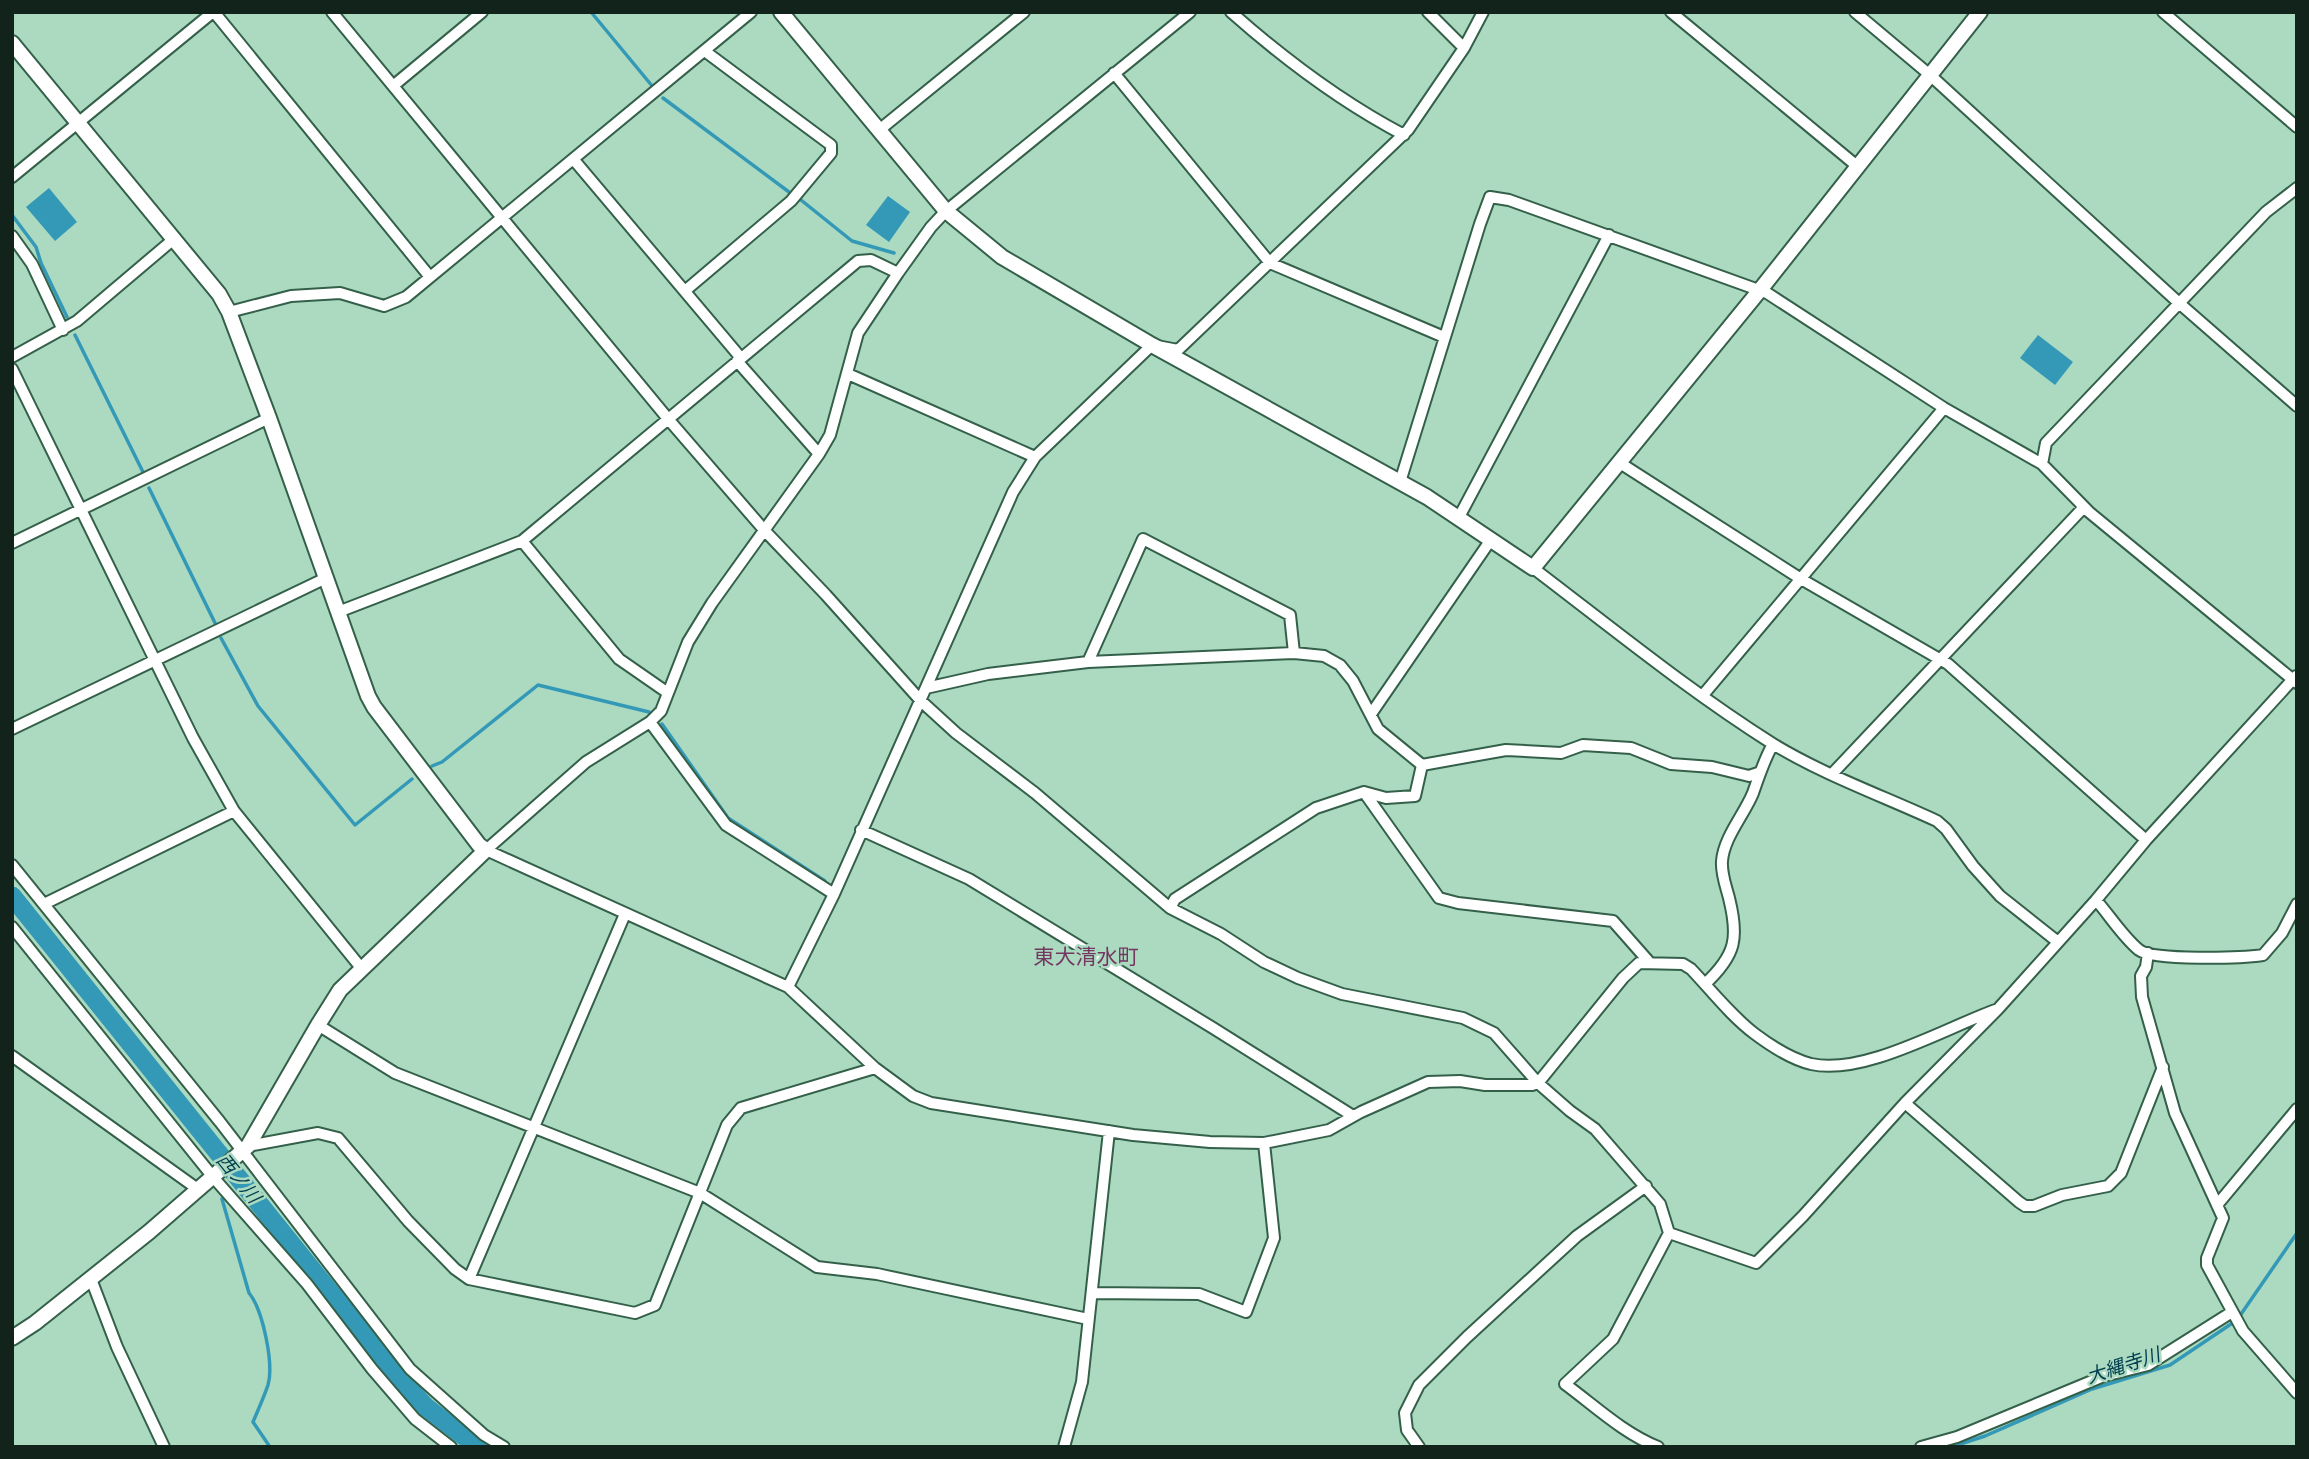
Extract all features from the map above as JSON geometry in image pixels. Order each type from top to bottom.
[{"type":"street","points":[[12,177],[213,12],[430,277]]},
{"type":"street","points":[[332,12],[668,420],[765,531],[922,701],[956,733],[1035,793],[1170,908],[1221,934],[1264,962],[1298,978],[1342,994],[1464,1018],[1482,1025],[1494,1034],[1538,1083],[1595,1129],[1660,1204],[1669,1233],[1613,1339],[1565,1384],[1622,1428],[1657,1447]]},
{"type":"street","points":[[393,86],[482,12]]},
{"type":"street","points":[[229,312],[291,296],[340,293],[384,306],[406,297],[706,52],[751,12]]},
{"type":"street","points":[[781,12],[946,211],[1002,257],[1152,345],[1400,482],[1533,568],[1773,744],[1937,821],[1946,828],[1973,866],[2000,896],[2058,942]]},
{"type":"street","points":[[878,131],[1024,12]]},
{"type":"street","points":[[12,1338],[91,1279],[242,1151],[340,990],[486,850],[586,762],[650,722],[661,711],[688,642],[712,603],[830,435],[858,333],[931,227],[946,211],[1190,12]]},
{"type":"street","points":[[1231,12],[1271,47],[1318,81],[1404,135]]},
{"type":"street","points":[[1428,12],[1464,48]]},
{"type":"street","points":[[1152,345],[1178,350],[1404,135],[1464,48],[1483,12]]},
{"type":"street","points":[[1671,12],[1857,166]]},
{"type":"street","points":[[1855,12],[1930,75],[2179,303],[2297,406]]},
{"type":"street","points":[[1533,568],[1760,290],[1980,12]]},
{"type":"street","points":[[2164,12],[2297,127]]},
{"type":"street","points":[[12,43],[219,294],[229,312],[269,418],[374,707],[479,845],[788,987],[875,1068],[913,1096],[931,1103],[1109,1131],[1210,1142],[1264,1143],[1329,1130],[1353,1116],[1436,1081],[1485,1085],[1538,1083],[1623,978],[1639,963],[1683,964],[1691,969],[1736,1017],[1767,1042],[1810,1064],[1855,1065],[1998,1010]]},
{"type":"street","points":[[686,290],[791,201],[831,153],[831,145],[706,52]]},
{"type":"street","points":[[1114,74],[1270,263],[1444,337]]},
{"type":"street","points":[[574,160],[686,290],[739,360],[819,454]]},
{"type":"street","points":[[2042,464],[2046,443],[2266,212],[2297,188]]},
{"type":"street","points":[[1400,482],[1490,197],[1509,200],[1760,290],[1944,408],[2042,464],[2084,507],[2295,679],[2146,840],[1998,1010],[1905,1103],[1803,1216],[1756,1263],[1669,1233]]},
{"type":"street","points":[[1458,519],[1609,235]]},
{"type":"street","points":[[12,236],[32,264],[63,330]]},
{"type":"street","points":[[12,357],[63,330],[175,238]]},
{"type":"street","points":[[338,612],[522,541],[858,261],[871,260],[898,273]]},
{"type":"street","points":[[788,987],[834,894],[922,701],[1013,492],[1035,457],[1152,345]]},
{"type":"street","points":[[12,369],[193,738],[233,811],[362,969]]},
{"type":"street","points":[[848,374],[1035,457]]},
{"type":"street","points":[[1703,695],[1944,408]]},
{"type":"street","points":[[12,543],[269,418]]},
{"type":"street","points":[[1620,463],[1801,579],[1948,664],[2146,840]]},
{"type":"street","points":[[1832,774],[2084,507]]},
{"type":"street","points":[[1088,662],[1143,539],[1290,615],[1294,653]]},
{"type":"street","points":[[522,541],[619,659],[668,693]]},
{"type":"street","points":[[1371,714],[1490,541]]},
{"type":"street","points":[[12,729],[326,578]]},
{"type":"street","points":[[926,688],[988,674],[1088,662],[1294,653],[1324,656],[1340,665],[1353,681],[1378,729],[1422,765],[1506,750],[1561,753],[1583,745],[1631,748],[1671,764],[1712,767],[1749,776],[1758,773]]},
{"type":"street","points":[[650,722],[726,825],[834,894]]},
{"type":"street","points":[[1705,984],[1722,968],[1735,941],[1734,925],[1723,882],[1722,860],[1773,744]]},
{"type":"street","points":[[1170,908],[1175,899],[1316,808],[1364,792],[1386,798],[1415,796],[1422,765]]},
{"type":"street","points":[[1364,792],[1439,898],[1458,903],[1613,921],[1650,963]]},
{"type":"street","points":[[44,904],[233,811]]},
{"type":"street","points":[[862,830],[959,873],[1353,1116]]},
{"type":"street","points":[[12,865],[242,1151],[410,1369],[484,1435],[504,1447]]},
{"type":"street","points":[[2096,900],[2141,952],[2179,957],[2244,958],[2263,955],[2282,933],[2297,904]]},
{"type":"street","points":[[469,1279],[625,914]]},
{"type":"street","points":[[12,927],[415,1419],[451,1447]]},
{"type":"street","points":[[2148,953],[2146,967],[2141,976],[2141,997],[2175,1113],[2223,1218],[2207,1258],[2207,1265],[2235,1317],[2267,1362],[2297,1394]]},
{"type":"street","points":[[318,1025],[395,1073],[700,1193],[817,1267],[877,1274],[1088,1319]]},
{"type":"street","points":[[12,1056],[199,1190]]},
{"type":"street","points":[[1905,1103],[2018,1202],[2025,1206],[2034,1206],[2062,1195],[2108,1186],[2115,1181],[2121,1173],[2163,1067]]},
{"type":"street","points":[[242,1151],[318,1133],[338,1138],[408,1222],[455,1269],[469,1279],[635,1313],[655,1305],[727,1125],[741,1108],[875,1068]]},
{"type":"street","points":[[2217,1205],[2297,1109]]},
{"type":"street","points":[[1064,1447],[1082,1382],[1109,1131]]},
{"type":"street","points":[[1091,1293],[1199,1294],[1246,1312],[1274,1237],[1264,1143]]},
{"type":"street","points":[[1419,1447],[1407,1430],[1405,1413],[1419,1385],[1577,1236],[1646,1186]]},
{"type":"street","points":[[91,1279],[117,1347],[164,1447]]},
{"type":"street","points":[[1921,1447],[1957,1437],[2104,1376],[2148,1366],[2235,1317]]},
{"type":"water","points":[[49,188],[77,222],[55,241],[26,207]]},
{"type":"water","points":[[888,196],[910,212],[889,242],[866,225]]},
{"type":"water","points":[[2038,335],[2073,362],[2055,385],[2020,358]]},
{"type":"waterway","points":[[591,12],[653,87]]},
{"type":"waterway","points":[[663,98],[793,195]]},
{"type":"waterway","points":[[801,200],[852,241],[894,253]]},
{"type":"waterway","points":[[12,215],[36,247],[67,317]]},
{"type":"waterway","points":[[75,335],[143,472]]},
{"type":"waterway","points":[[149,488],[216,625]]},
{"type":"waterway","points":[[221,638],[258,706],[355,825],[412,779]]},
{"type":"waterway","points":[[432,766],[442,762],[538,685],[649,712]]},
{"type":"waterway","points":[[662,724],[728,818],[825,881]]},
{"type":"waterway","name":"西ノ川","points":[[12,896],[399,1378],[426,1407],[478,1447]]},
{"type":"waterway","points":[[222,1199],[249,1293],[259,1312],[266,1338],[270,1364],[268,1385],[253,1422],[270,1447]]},
{"type":"waterway","name":"大縄寺川","points":[[1951,1447],[1985,1436],[2092,1389],[2170,1365],[2237,1320],[2297,1233]]},
{"type":"district","name":"東大清水町","points":[[1086,956]]}]
